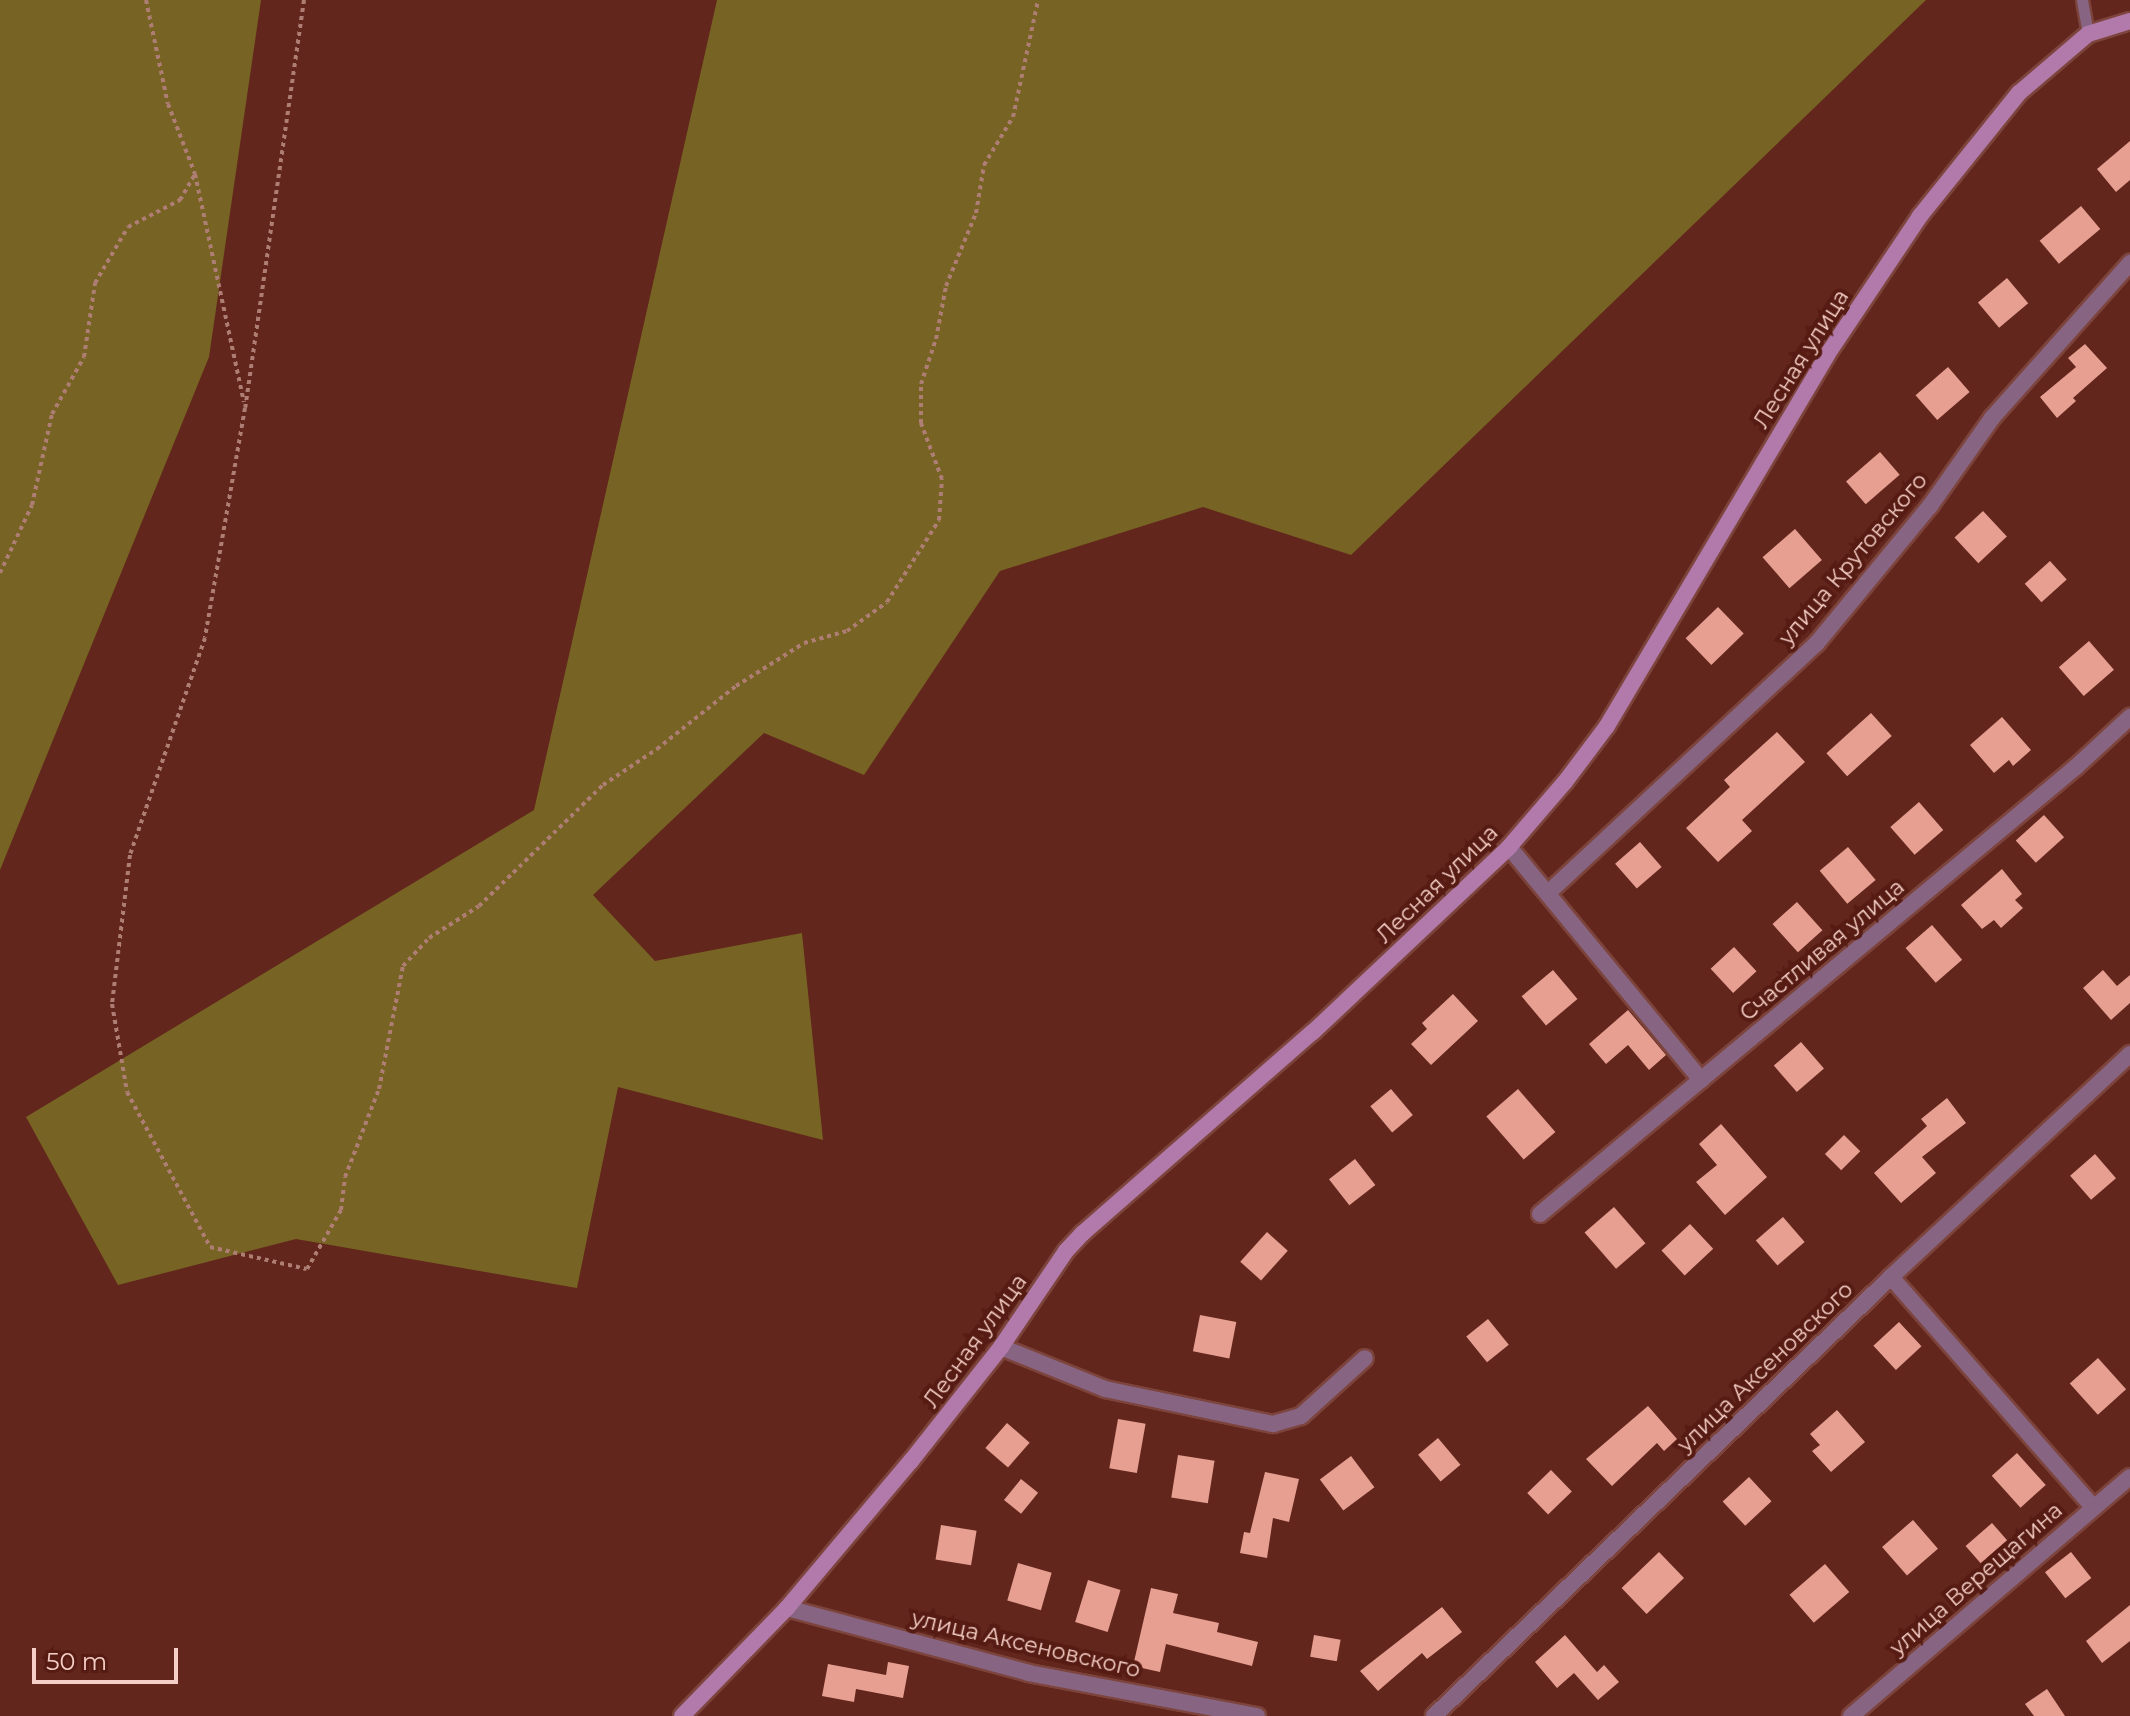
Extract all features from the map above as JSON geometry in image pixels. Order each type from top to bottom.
[{"type":"main road","name":"Лесная улица","points":[[682,1716],[787,1608],[911,1461],[1001,1347],[1066,1251],[1083,1233],[1313,1032],[1509,847],[1607,726],[1827,355],[1920,216],[2019,93],[2088,34],[2130,21]]},
{"type":"street","name":"улица Крутовского","points":[[1548,893],[1817,643],[1930,506],[1992,418],[2130,263]]},
{"type":"street","name":"Счастливая улица","points":[[1540,1214],[2076,767],[2130,717]]},
{"type":"street","points":[[1509,847],[1701,1080]]},
{"type":"street","name":"улица Аксеновского","points":[[1434,1716],[1891,1277],[2130,1054]]},
{"type":"street","points":[[1891,1277],[2093,1507]]},
{"type":"street","points":[[1001,1347],[1105,1389],[1273,1424],[1301,1416],[1365,1358]]},
{"type":"street","name":"улица Верещагина","points":[[1851,1716],[2130,1477]]},
{"type":"street","name":"улица Аксеновского","points":[[787,1608],[1029,1673],[1257,1716]]},
{"type":"lane","points":[[2082,0],[2088,34]]},
{"type":"path","points":[[146,0],[168,104],[195,174],[245,408]]},
{"type":"path","points":[[304,0],[245,408],[205,638],[130,855],[112,1004],[127,1092],[210,1247],[307,1269],[341,1210],[345,1177],[379,1089],[403,966],[429,938],[479,906],[603,785],[657,749],[736,686],[804,643],[847,631],[887,602],[939,520],[942,479],[921,423],[921,384],[936,339],[946,286],[976,213],[984,165],[1013,117],[1038,0]]},
{"type":"path","points":[[0,573],[32,505],[52,414],[84,357],[95,283],[128,227],[180,200],[195,174]]},
{"type":"shaded area","points":[[0,0],[261,0],[209,357],[0,870]]},
{"type":"shaded area","points":[[717,0],[1926,0],[1351,555],[1203,507],[1000,571],[864,775],[764,733],[593,895],[655,961],[802,933],[823,1140],[618,1087],[577,1288],[296,1239],[118,1285],[26,1117],[534,810]]},
{"type":"building","points":[[2130,141],[2130,180],[2116,192],[2097,169]]},
{"type":"building","points":[[2081,206],[2100,229],[2059,264],[2040,241]]},
{"type":"building","points":[[2007,278],[2028,303],[1999,328],[1978,302]]},
{"type":"building","points":[[2085,344],[2107,368],[2073,398],[2076,401],[2057,418],[2040,397],[2076,367],[2068,358]]},
{"type":"building","points":[[1948,367],[1970,392],[1937,420],[1916,395]]},
{"type":"building","points":[[1880,452],[1900,475],[1866,504],[1846,482]]},
{"type":"building","points":[[1983,511],[2007,537],[1978,563],[1954,538]]},
{"type":"building","points":[[1795,529],[1822,560],[1789,588],[1763,557]]},
{"type":"building","points":[[2050,561],[2067,580],[2041,602],[2025,584]]},
{"type":"building","points":[[1718,607],[1744,634],[1711,665],[1686,638]]},
{"type":"building","points":[[2089,641],[2114,670],[2084,696],[2059,667]]},
{"type":"building","points":[[1871,713],[1892,736],[1847,776],[1826,753]]},
{"type":"building","points":[[2002,717],[2031,750],[2013,766],[2009,760],[1994,773],[1970,745]]},
{"type":"building","points":[[1777,732],[1805,762],[1742,820],[1752,831],[1718,862],[1686,828],[1730,787],[1724,780]]},
{"type":"building","points":[[1919,802],[1943,830],[1915,855],[1890,827]]},
{"type":"building","points":[[2044,815],[2064,837],[2036,863],[2016,840]]},
{"type":"building","points":[[1640,842],[1662,867],[1637,889],[1615,864]]},
{"type":"building","points":[[1848,847],[1876,880],[1847,904],[1820,871]]},
{"type":"building","points":[[2002,869],[2022,894],[2015,900],[2023,908],[2001,928],[1994,920],[1982,929],[1961,905]]},
{"type":"building","points":[[1797,902],[1822,930],[1798,952],[1772,924]]},
{"type":"building","points":[[1932,925],[1962,960],[1936,983],[1906,948]]},
{"type":"building","points":[[1734,947],[1757,971],[1733,993],[1711,969]]},
{"type":"building","points":[[1553,970],[1577,999],[1546,1025],[1522,996]]},
{"type":"building","points":[[2103,970],[2117,986],[2130,975],[2130,1003],[2111,1020],[2083,988]]},
{"type":"building","points":[[1453,994],[1478,1021],[1431,1065],[1411,1044],[1427,1029],[1422,1023]]},
{"type":"building","points":[[1628,1010],[1666,1055],[1649,1070],[1628,1045],[1606,1064],[1589,1044]]},
{"type":"building","points":[[1801,1042],[1824,1068],[1797,1092],[1774,1066]]},
{"type":"building","points":[[1391,1089],[1413,1115],[1392,1132],[1370,1106]]},
{"type":"building","points":[[1518,1089],[1555,1132],[1524,1160],[1486,1117]]},
{"type":"building","points":[[1947,1098],[1966,1123],[1922,1157],[1936,1173],[1901,1203],[1874,1173],[1927,1126],[1921,1119]]},
{"type":"building","points":[[1721,1124],[1767,1177],[1725,1215],[1696,1182],[1717,1165],[1699,1144]]},
{"type":"building","points":[[1844,1135],[1860,1151],[1841,1170],[1825,1154]]},
{"type":"building","points":[[2095,1154],[2116,1178],[2091,1200],[2070,1176]]},
{"type":"building","points":[[1355,1159],[1375,1185],[1349,1205],[1329,1179]]},
{"type":"building","points":[[1614,1207],[1645,1243],[1616,1269],[1585,1233]]},
{"type":"building","points":[[1783,1217],[1805,1242],[1777,1266],[1756,1241]]},
{"type":"building","points":[[1690,1224],[1713,1249],[1685,1275],[1661,1251]]},
{"type":"building","points":[[1267,1232],[1288,1251],[1261,1280],[1240,1262]]},
{"type":"building","points":[[1200,1315],[1236,1322],[1229,1358],[1193,1351]]},
{"type":"building","points":[[1488,1319],[1509,1345],[1487,1362],[1466,1337]]},
{"type":"building","points":[[1899,1322],[1922,1346],[1896,1370],[1873,1346]]},
{"type":"building","points":[[2098,1358],[2126,1389],[2098,1415],[2070,1383]]},
{"type":"building","points":[[1648,1406],[1677,1439],[1664,1451],[1657,1443],[1612,1486],[1586,1459]]},
{"type":"building","points":[[1837,1410],[1865,1442],[1831,1472],[1812,1451],[1820,1445],[1810,1434]]},
{"type":"building","points":[[1118,1419],[1146,1424],[1137,1473],[1109,1468]]},
{"type":"building","points":[[1007,1423],[1030,1443],[1008,1468],[985,1448]]},
{"type":"building","points":[[1438,1438],[1460,1465],[1441,1482],[1418,1455]]},
{"type":"building","points":[[2017,1453],[2046,1485],[2021,1508],[1992,1476]]},
{"type":"building","points":[[1178,1455],[1215,1461],[1208,1503],[1171,1497]]},
{"type":"building","points":[[1351,1456],[1374,1487],[1343,1511],[1320,1479]]},
{"type":"building","points":[[1551,1470],[1572,1492],[1548,1515],[1527,1493]]},
{"type":"building","points":[[1265,1472],[1299,1479],[1289,1522],[1273,1518],[1267,1558],[1240,1553],[1244,1532],[1250,1533]]},
{"type":"building","points":[[1749,1477],[1772,1501],[1745,1526],[1723,1502]]},
{"type":"building","points":[[1021,1479],[1038,1493],[1021,1514],[1004,1500]]},
{"type":"building","points":[[1913,1520],[1938,1549],[1907,1576],[1882,1547]]},
{"type":"building","points":[[1992,1523],[2007,1540],[1981,1563],[1966,1546]]},
{"type":"building","points":[[941,1525],[977,1531],[971,1565],[936,1560]]},
{"type":"building","points":[[1659,1552],[1684,1578],[1647,1614],[1622,1588]]},
{"type":"building","points":[[2071,1552],[2091,1578],[2065,1598],[2045,1572]]},
{"type":"building","points":[[1018,1563],[1052,1573],[1041,1610],[1007,1600]]},
{"type":"building","points":[[1825,1564],[1849,1592],[1814,1623],[1790,1595]]},
{"type":"building","points":[[1088,1580],[1121,1590],[1108,1632],[1075,1622]]},
{"type":"building","points":[[1151,1588],[1178,1594],[1173,1613],[1219,1623],[1217,1632],[1258,1642],[1252,1666],[1166,1644],[1160,1672],[1133,1666]]},
{"type":"building","points":[[2130,1605],[2130,1641],[2102,1663],[2086,1641]]},
{"type":"building","points":[[1442,1607],[1462,1632],[1427,1659],[1422,1653],[1378,1691],[1360,1671]]},
{"type":"building","points":[[1314,1635],[1341,1640],[1337,1661],[1310,1657]]},
{"type":"building","points":[[1565,1635],[1597,1672],[1604,1665],[1619,1682],[1598,1700],[1574,1673],[1557,1688],[1535,1662]]},
{"type":"building","points":[[888,1662],[909,1666],[903,1698],[856,1689],[854,1702],[822,1696],[828,1664],[886,1675]]},
{"type":"building","points":[[2047,1689],[2065,1716],[2034,1716],[2025,1704]]}]
